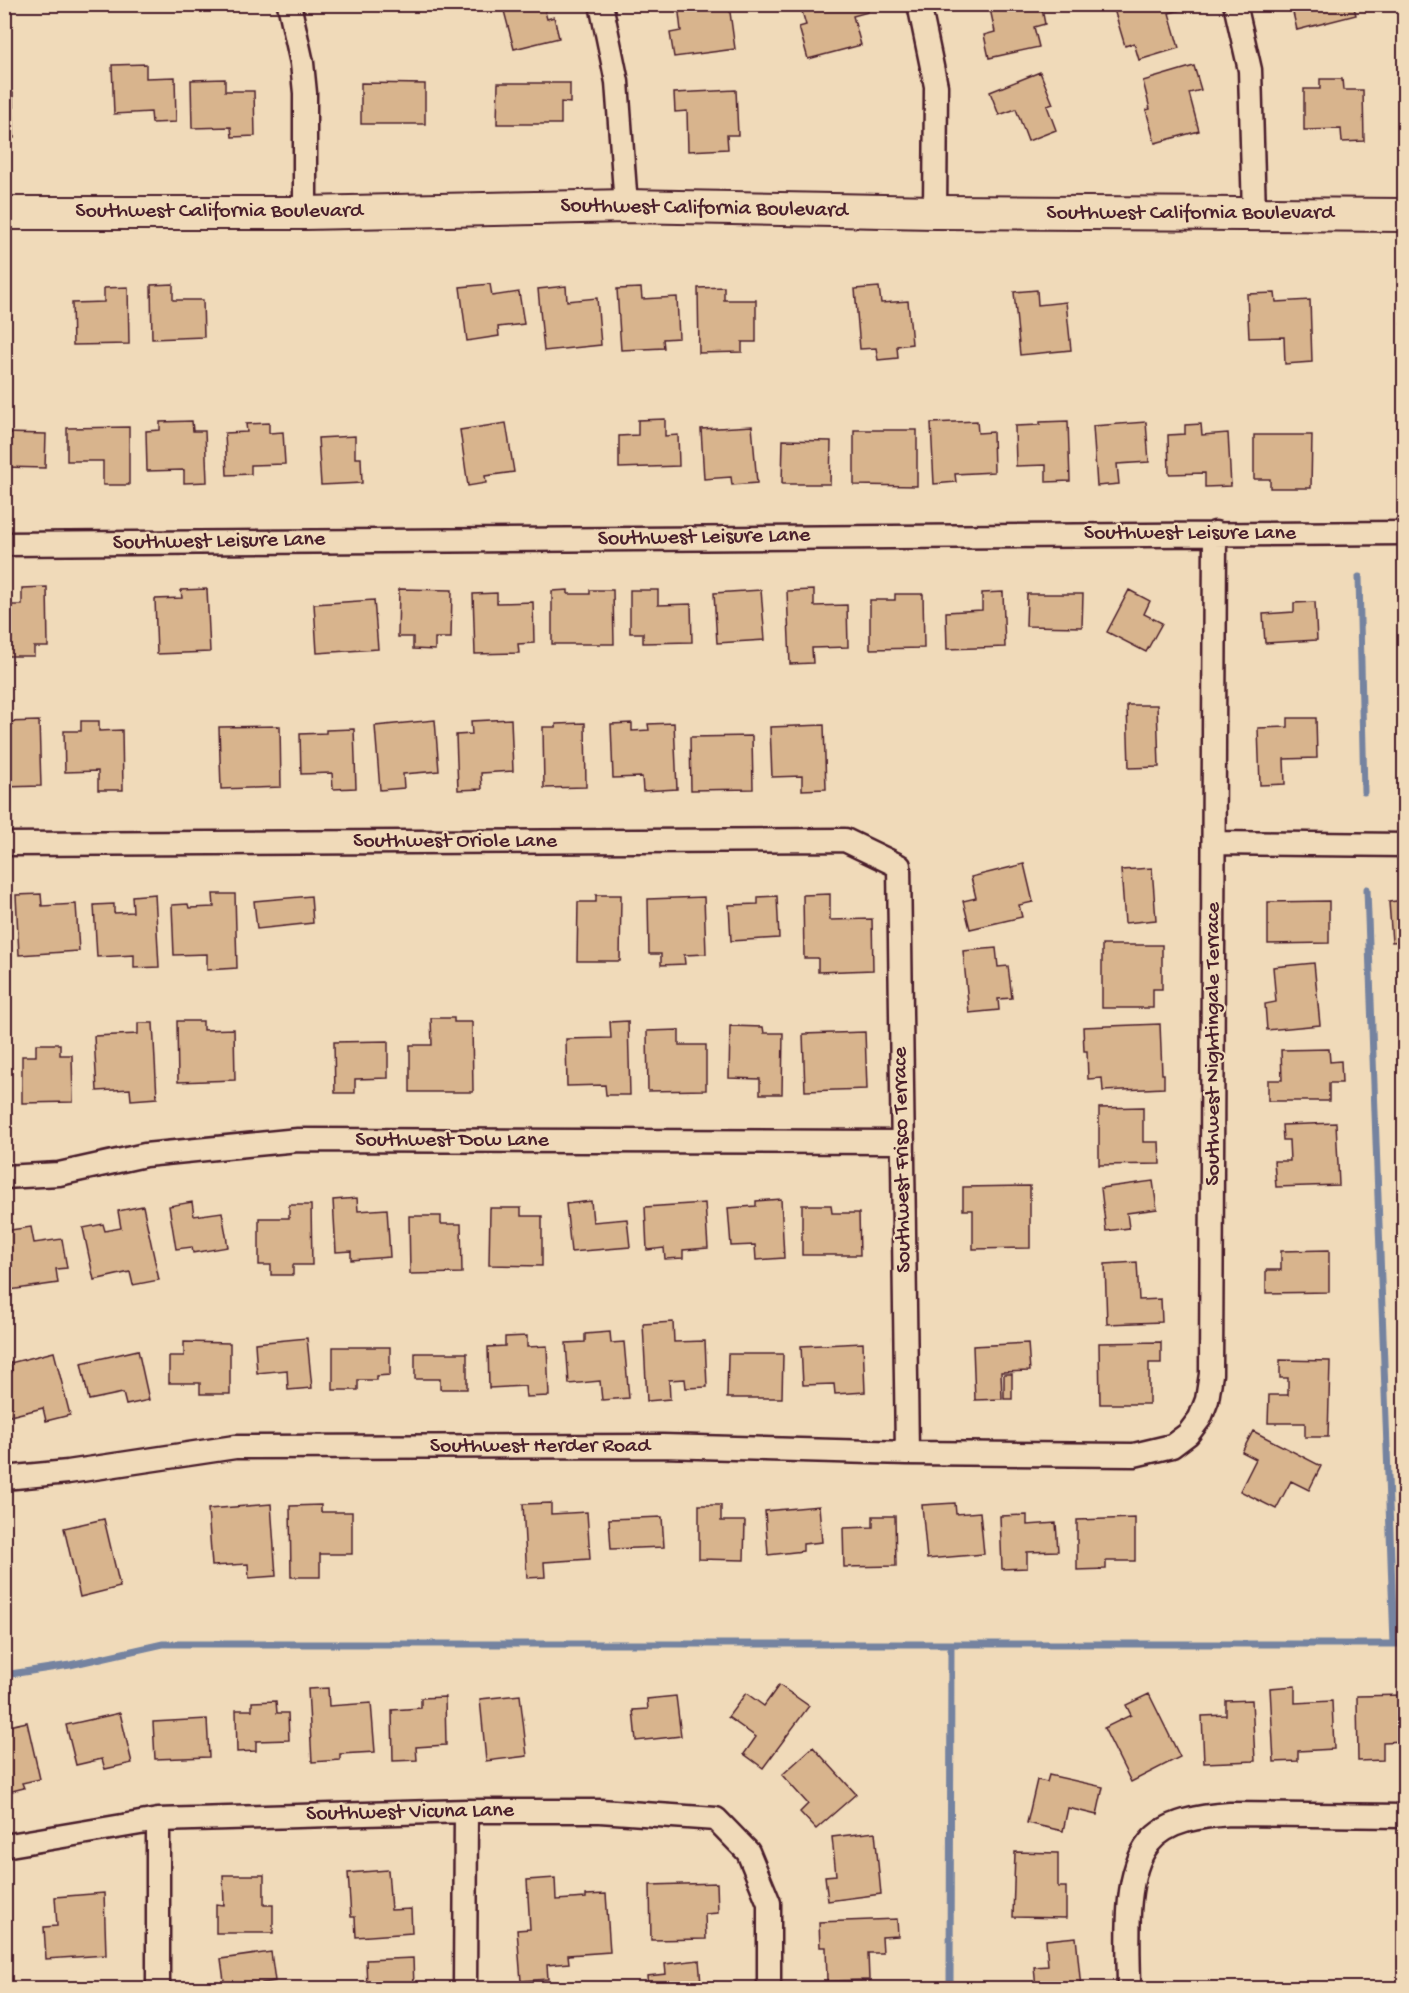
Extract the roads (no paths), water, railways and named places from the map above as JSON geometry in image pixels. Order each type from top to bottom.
[{"type":"street","points":[[289,4],[302,63],[305,213]]},
{"type":"street","points":[[601,4],[617,82],[626,206]]},
{"type":"street","points":[[919,4],[936,86],[935,212]]},
{"type":"street","points":[[1234,4],[1250,70],[1254,214]]},
{"type":"street","name":"Southwest California Boulevard","points":[[4,213],[305,213],[626,206],[935,212],[1404,215]]},
{"type":"street","name":"Southwest Nightingale Terrace","points":[[1078,1455],[1134,1455],[1172,1446],[1188,1434],[1200,1418],[1207,1400],[1212,1374],[1215,533]]},
{"type":"street","name":"Southwest Leisure Lane","points":[[4,544],[1404,533]]},
{"type":"street","name":"Southwest Oriole Lane","points":[[4,844],[845,840],[899,866]]},
{"type":"street","points":[[1215,843],[1404,845]]},
{"type":"street","name":"Southwest Frisco Terrace","points":[[899,866],[907,1453]]},
{"type":"street","name":"Southwest Dow Lane","points":[[4,1177],[59,1174],[145,1155],[298,1140],[903,1142]]},
{"type":"street","name":"Southwest Herder Road","points":[[4,1478],[68,1472],[235,1447],[662,1446],[1078,1455]]},
{"type":"street","points":[[465,1989],[466,1811]]},
{"type":"street","name":"Southwest Vicuna Lane","points":[[4,1846],[158,1820],[466,1811],[600,1811],[716,1819],[748,1852],[769,1903],[769,1989]]},
{"type":"street","points":[[1129,1989],[1130,1904],[1134,1880],[1141,1856],[1150,1841],[1168,1828],[1184,1821],[1206,1816],[1230,1814],[1404,1816]]},
{"type":"street","points":[[158,1820],[158,1989]]},
{"type":"waterway","points":[[1359,577],[1364,792]]},
{"type":"waterway","points":[[1367,889],[1394,1644]]},
{"type":"waterway","points":[[4,1675],[70,1665],[163,1644],[1404,1644]]},
{"type":"waterway","points":[[950,1988],[951,1644]]}]
